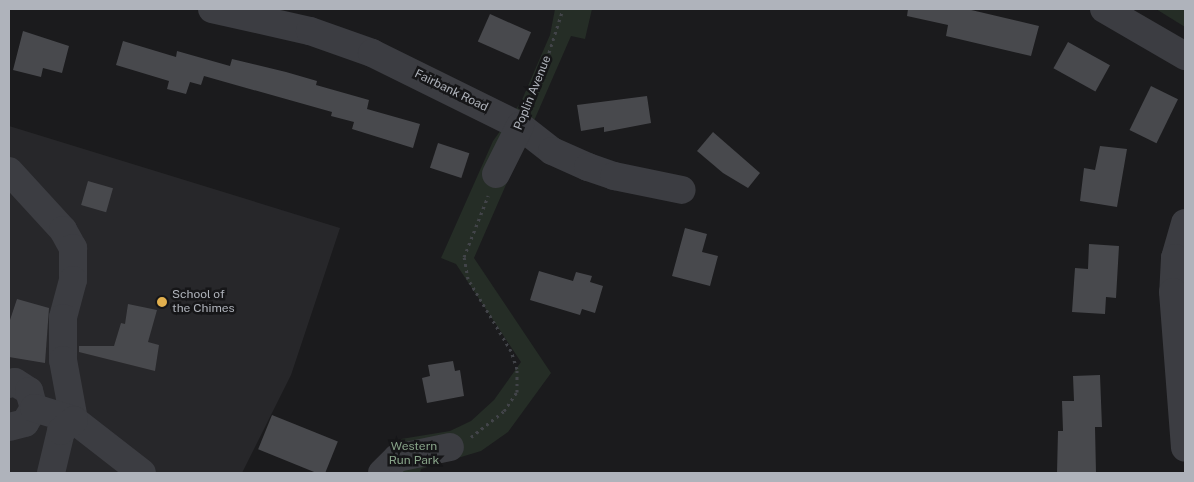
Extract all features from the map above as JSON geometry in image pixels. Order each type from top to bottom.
[{"type":"street","name":"Fairbank Road","points":[[212,9],[310,31],[372,53],[520,126],[552,151],[588,167],[614,176],[682,190]]},
{"type":"street","points":[[1104,9],[1185,56]]},
{"type":"street","name":"Poplin Avenue","points":[[496,174],[520,126]]},
{"type":"street","points":[[9,171],[63,230],[73,248],[73,280],[63,318],[63,360],[74,420]]},
{"type":"street","points":[[1185,223],[1175,258],[1173,292],[1185,448]]},
{"type":"street","points":[[9,384],[15,382],[30,391],[34,408],[25,422],[9,426]]},
{"type":"street","points":[[34,408],[74,420],[142,473]]},
{"type":"street","points":[[51,473],[61,432],[74,420]]},
{"type":"street","points":[[382,473],[397,458],[450,446]]},
{"type":"path","name":"Poplin Avenue","points":[[520,126],[545,66],[562,9]]},
{"type":"path","points":[[450,446],[473,436],[504,411],[517,392],[517,369],[511,351],[468,279],[464,257],[496,174]]},
{"type":"shaded area","name":"School of the Chimes","points":[[9,126],[340,228],[291,375],[242,473],[9,473]]},
{"type":"green space","name":"Western Run Park","points":[[555,9],[592,9],[585,39],[571,36],[474,258],[551,373],[508,432],[481,451],[421,469],[420,473],[391,473],[401,439],[450,431],[471,421],[494,400],[521,362],[456,264],[441,258],[493,141],[521,102],[550,35]]},
{"type":"green space","points":[[1156,9],[1185,9],[1185,27]]},
{"type":"building","points":[[908,9],[967,9],[1039,26],[1031,56],[946,36],[948,25],[907,16]]},
{"type":"building","points":[[490,14],[531,32],[519,60],[478,41]]},
{"type":"building","points":[[23,31],[69,46],[62,73],[43,68],[41,77],[13,70]]},
{"type":"building","points":[[123,41],[176,57],[177,51],[230,66],[232,59],[317,81],[316,85],[369,100],[367,109],[420,124],[413,148],[352,129],[354,122],[331,116],[332,112],[204,76],[201,85],[190,82],[186,94],[167,89],[169,81],[116,65]]},
{"type":"building","points":[[1068,42],[1110,65],[1095,92],[1053,68]]},
{"type":"building","points":[[1151,86],[1178,99],[1156,143],[1130,130]]},
{"type":"building","points":[[647,96],[651,123],[604,132],[604,127],[581,131],[577,105]]},
{"type":"building","points":[[713,132],[760,173],[748,188],[723,173],[697,151]]},
{"type":"building","points":[[438,143],[469,153],[461,178],[430,168]]},
{"type":"building","points":[[1100,146],[1127,149],[1117,207],[1080,201],[1084,168],[1095,170]]},
{"type":"building","points":[[88,181],[113,188],[106,212],[81,205]]},
{"type":"building","points":[[685,228],[707,234],[702,252],[718,256],[710,286],[672,276]]},
{"type":"building","points":[[1089,244],[1119,246],[1116,298],[1106,297],[1105,314],[1072,312],[1075,268],[1088,269]]},
{"type":"building","points":[[539,271],[573,281],[576,272],[592,276],[590,282],[603,286],[595,313],[582,309],[580,315],[530,300]]},
{"type":"building","points":[[17,299],[49,308],[45,363],[9,357],[9,323]]},
{"type":"building","points":[[128,304],[157,310],[148,342],[159,345],[155,371],[79,352],[79,346],[114,346],[121,323],[125,324]]},
{"type":"building","points":[[453,361],[455,371],[460,370],[464,396],[427,403],[422,378],[430,376],[428,365]]},
{"type":"building","points":[[1100,375],[1102,427],[1095,427],[1096,473],[1057,473],[1058,431],[1063,431],[1062,401],[1074,401],[1073,376]]},
{"type":"building","points":[[272,415],[338,442],[325,473],[317,473],[258,449]]},
{"type":"place","name":"School of the Chimes","points":[[162,302]]}]
